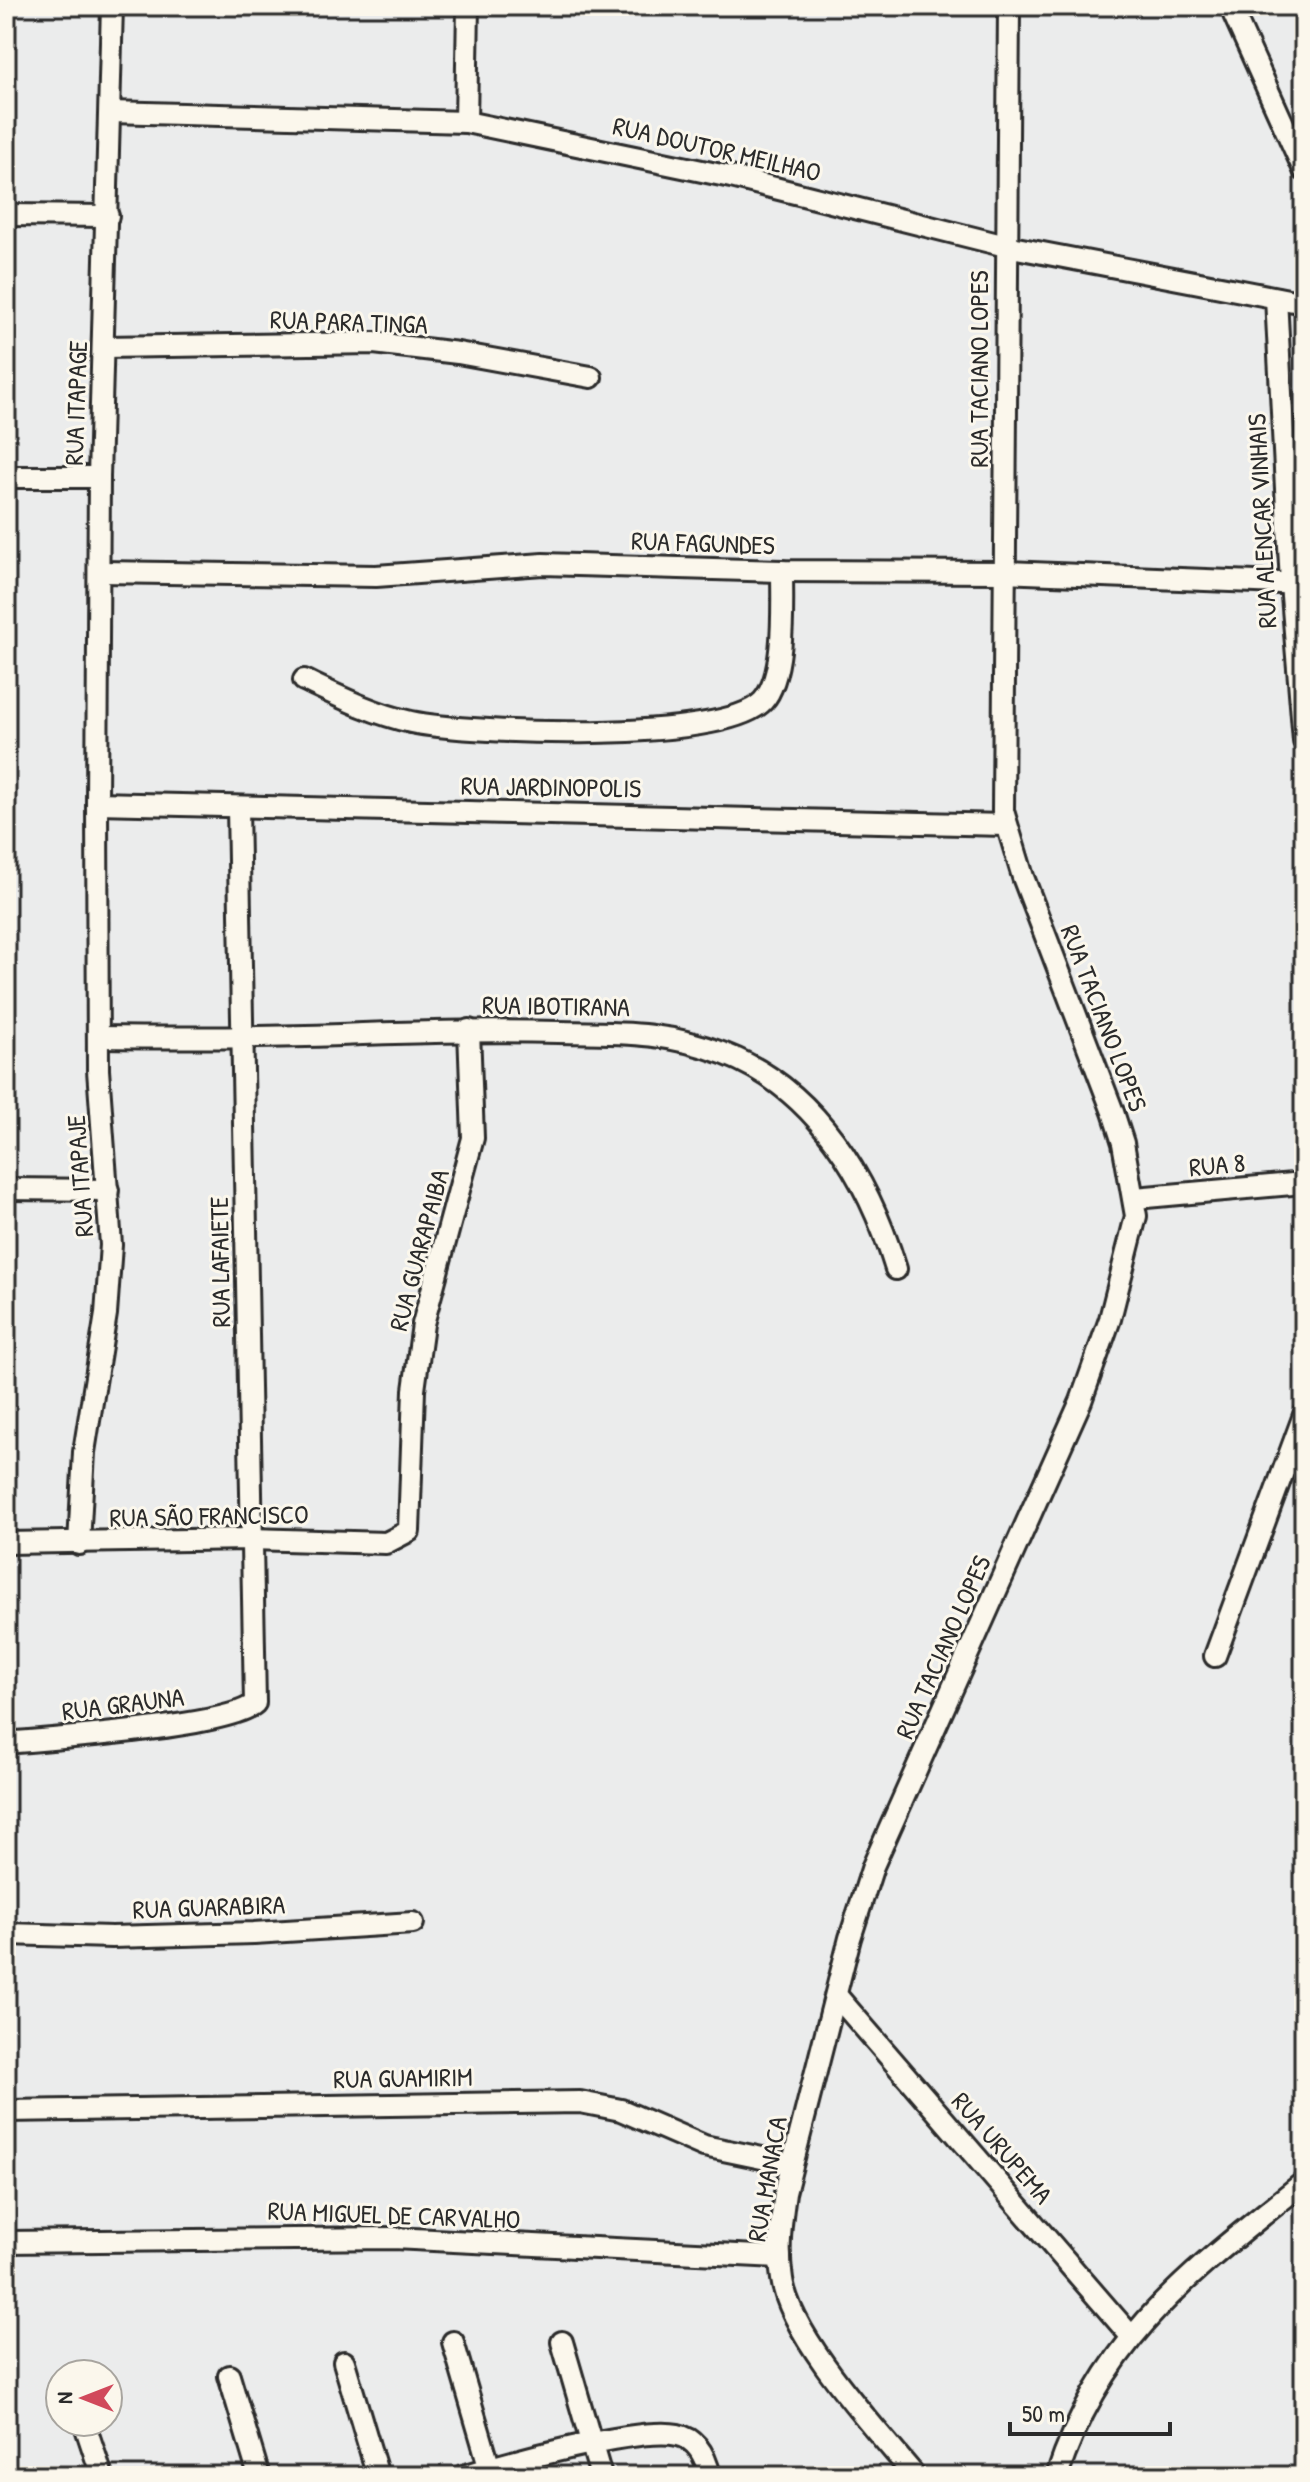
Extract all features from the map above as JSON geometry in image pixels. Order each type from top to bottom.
[{"type":"street","name":"RUA ITAPAGE","points":[[97,803],[101,572],[99,477],[112,6]]},
{"type":"street","points":[[466,122],[468,6]]},
{"type":"street","name":"RUA TACIANO LOPES","points":[[836,1995],[873,1866],[1081,1401],[1124,1274],[1136,1216],[1135,1198],[1113,1112],[1005,825],[1009,6]]},
{"type":"street","points":[[1230,6],[1304,170]]},
{"type":"street","name":"RUA DOUTOR MEILHAO","points":[[110,112],[466,122],[731,177],[1006,246],[1304,303]]},
{"type":"street","points":[[6,215],[108,216]]},
{"type":"street","name":"RUA ALENCAR VINHAIS","points":[[1276,298],[1297,584],[1304,741]]},
{"type":"street","name":"RUA PARA TINGA","points":[[104,347],[374,343],[458,353],[591,377]]},
{"type":"street","points":[[6,477],[99,477]]},
{"type":"street","name":"RUA FAGUNDES","points":[[101,572],[376,576],[543,564],[782,571],[1004,572],[1297,584]]},
{"type":"street","points":[[304,680],[366,707],[430,725],[614,733],[713,721],[748,711],[768,695],[781,637],[782,571]]},
{"type":"street","name":"RUA JARDINOPOLIS","points":[[97,803],[1005,825]]},
{"type":"street","name":"RUA ITAPAJE","points":[[79,1544],[84,1452],[110,1278],[98,1037],[97,803]]},
{"type":"street","name":"RUA LAFAIETE","points":[[238,808],[255,1692],[255,1703],[246,1712]]},
{"type":"street","name":"RUA IBOTIRANA","points":[[98,1037],[243,1039],[469,1030],[660,1034],[725,1054],[753,1069],[815,1116],[869,1194],[896,1269]]},
{"type":"street","name":"RUA GUARAPAIBA","points":[[409,1531],[414,1390],[423,1324],[473,1138],[469,1030]]},
{"type":"street","name":"RUA 8","points":[[1135,1198],[1304,1183]]},
{"type":"street","points":[[6,1189],[108,1190]]},
{"type":"street","points":[[1215,1656],[1304,1415]]},
{"type":"street","name":"RUA SÃO FRANCISCO","points":[[6,1543],[250,1539],[386,1543],[409,1531]]},
{"type":"street","name":"RUA GRAUNA","points":[[6,1743],[203,1721],[246,1712]]},
{"type":"street","name":"RUA GUARABIRA","points":[[6,1934],[112,1937],[254,1933],[413,1923]]},
{"type":"street","name":"RUA MANACA","points":[[836,1995],[791,2164],[780,2257],[789,2304],[808,2343],[915,2476]]},
{"type":"street","name":"RUA URUPEMA","points":[[836,1995],[1130,2335]]},
{"type":"street","name":"RUA GUAMIRIM","points":[[6,2111],[580,2102],[621,2110],[704,2146],[791,2164]]},
{"type":"street","points":[[1057,2476],[1067,2446],[1102,2377],[1130,2335],[1192,2272],[1304,2182]]},
{"type":"street","name":"RUA MIGUEL DE CARVALHO","points":[[6,2242],[393,2238],[780,2257]]},
{"type":"street","points":[[453,2342],[491,2472]]},
{"type":"street","points":[[562,2342],[601,2476]]},
{"type":"street","points":[[344,2362],[378,2476]]},
{"type":"street","points":[[229,2376],[259,2476]]},
{"type":"street","points":[[463,2476],[491,2472],[592,2444],[651,2434],[680,2435],[700,2448],[710,2476]]},
{"type":"street","points":[[89,2438],[102,2476]]}]
